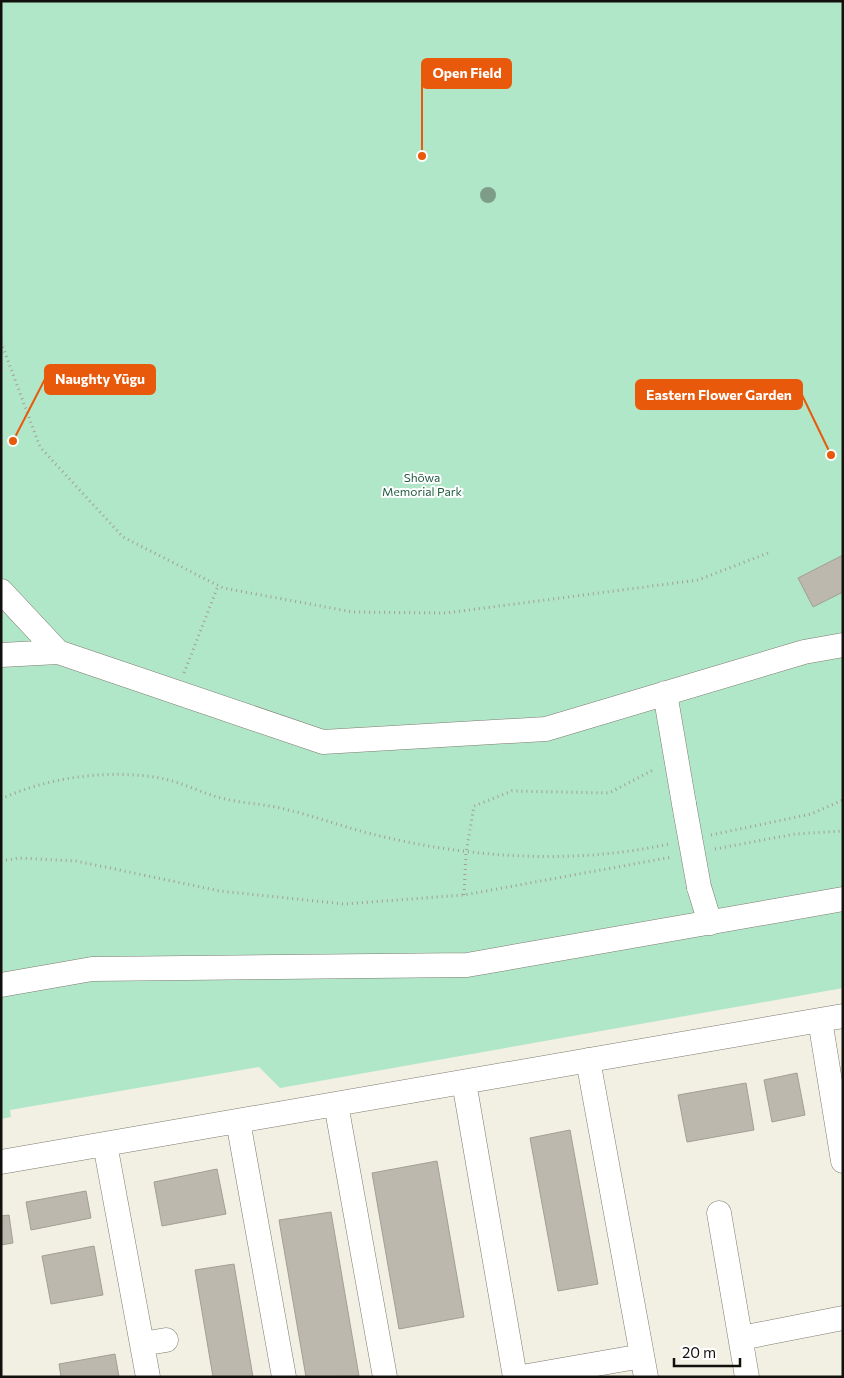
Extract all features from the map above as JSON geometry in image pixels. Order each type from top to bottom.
[{"type":"street","points":[[1,591],[58,652]]},
{"type":"street","points":[[1,655],[58,652],[323,742],[546,729],[804,652],[843,645]]},
{"type":"street","points":[[665,693],[700,887],[710,923]]},
{"type":"street","points":[[1,985],[92,969],[467,966],[843,899]]},
{"type":"street","points":[[1,1162],[831,1018],[843,1161]]},
{"type":"street","points":[[522,1377],[644,1366],[588,1060]]},
{"type":"street","points":[[464,1082],[515,1377]]},
{"type":"street","points":[[336,1104],[385,1377]]},
{"type":"street","points":[[238,1121],[284,1377]]},
{"type":"street","points":[[105,1144],[148,1377]]},
{"type":"street","points":[[719,1213],[748,1377]]},
{"type":"street","points":[[742,1338],[843,1318]]},
{"type":"street","points":[[142,1344],[166,1340]]},
{"type":"path","points":[[1,342],[40,447],[123,537],[218,586],[353,612],[446,612],[698,580],[768,553]]},
{"type":"path","points":[[177,692],[218,586]]},
{"type":"path","points":[[464,895],[466,853],[474,806],[512,791],[610,793],[677,757]]},
{"type":"path","points":[[1,799],[17,792],[93,774],[161,778],[224,799],[287,809],[376,836],[466,853],[557,857],[645,849],[673,843]]},
{"type":"path","points":[[710,835],[811,814],[843,800]]},
{"type":"path","points":[[708,850],[795,834],[843,831]]},
{"type":"path","points":[[1,861],[19,858],[76,861],[220,891],[344,904],[464,895],[678,856]]},
{"type":"green space","name":"Shōwa Memorial Park","points":[[1,1],[843,1],[843,988],[280,1088],[259,1067],[10,1110],[11,1117],[1,1119]]},
{"type":"building","points":[[843,555],[843,592],[813,607],[798,578]]},
{"type":"building","points":[[797,1073],[805,1115],[772,1122],[764,1080]]},
{"type":"building","points":[[746,1083],[754,1130],[687,1142],[678,1095]]},
{"type":"building","points":[[570,1130],[598,1284],[558,1291],[530,1138]]},
{"type":"building","points":[[437,1161],[464,1317],[399,1329],[372,1173]]},
{"type":"building","points":[[217,1169],[226,1214],[162,1226],[154,1182]]},
{"type":"building","points":[[86,1191],[91,1218],[31,1230],[26,1202]]},
{"type":"building","points":[[331,1212],[359,1376],[306,1377],[279,1220]]},
{"type":"building","points":[[9,1215],[13,1243],[1,1245],[1,1216]]},
{"type":"building","points":[[94,1246],[103,1295],[51,1304],[42,1256]]},
{"type":"building","points":[[234,1264],[253,1377],[213,1377],[195,1270]]},
{"type":"building","points":[[115,1354],[119,1377],[61,1377],[59,1364]]},
{"type":"place","name":"Open Field","points":[[422,156]]},
{"type":"place","name":"Naughty Yūgu","points":[[13,441]]},
{"type":"place","name":"Eastern Flower Garden","points":[[831,455]]}]
